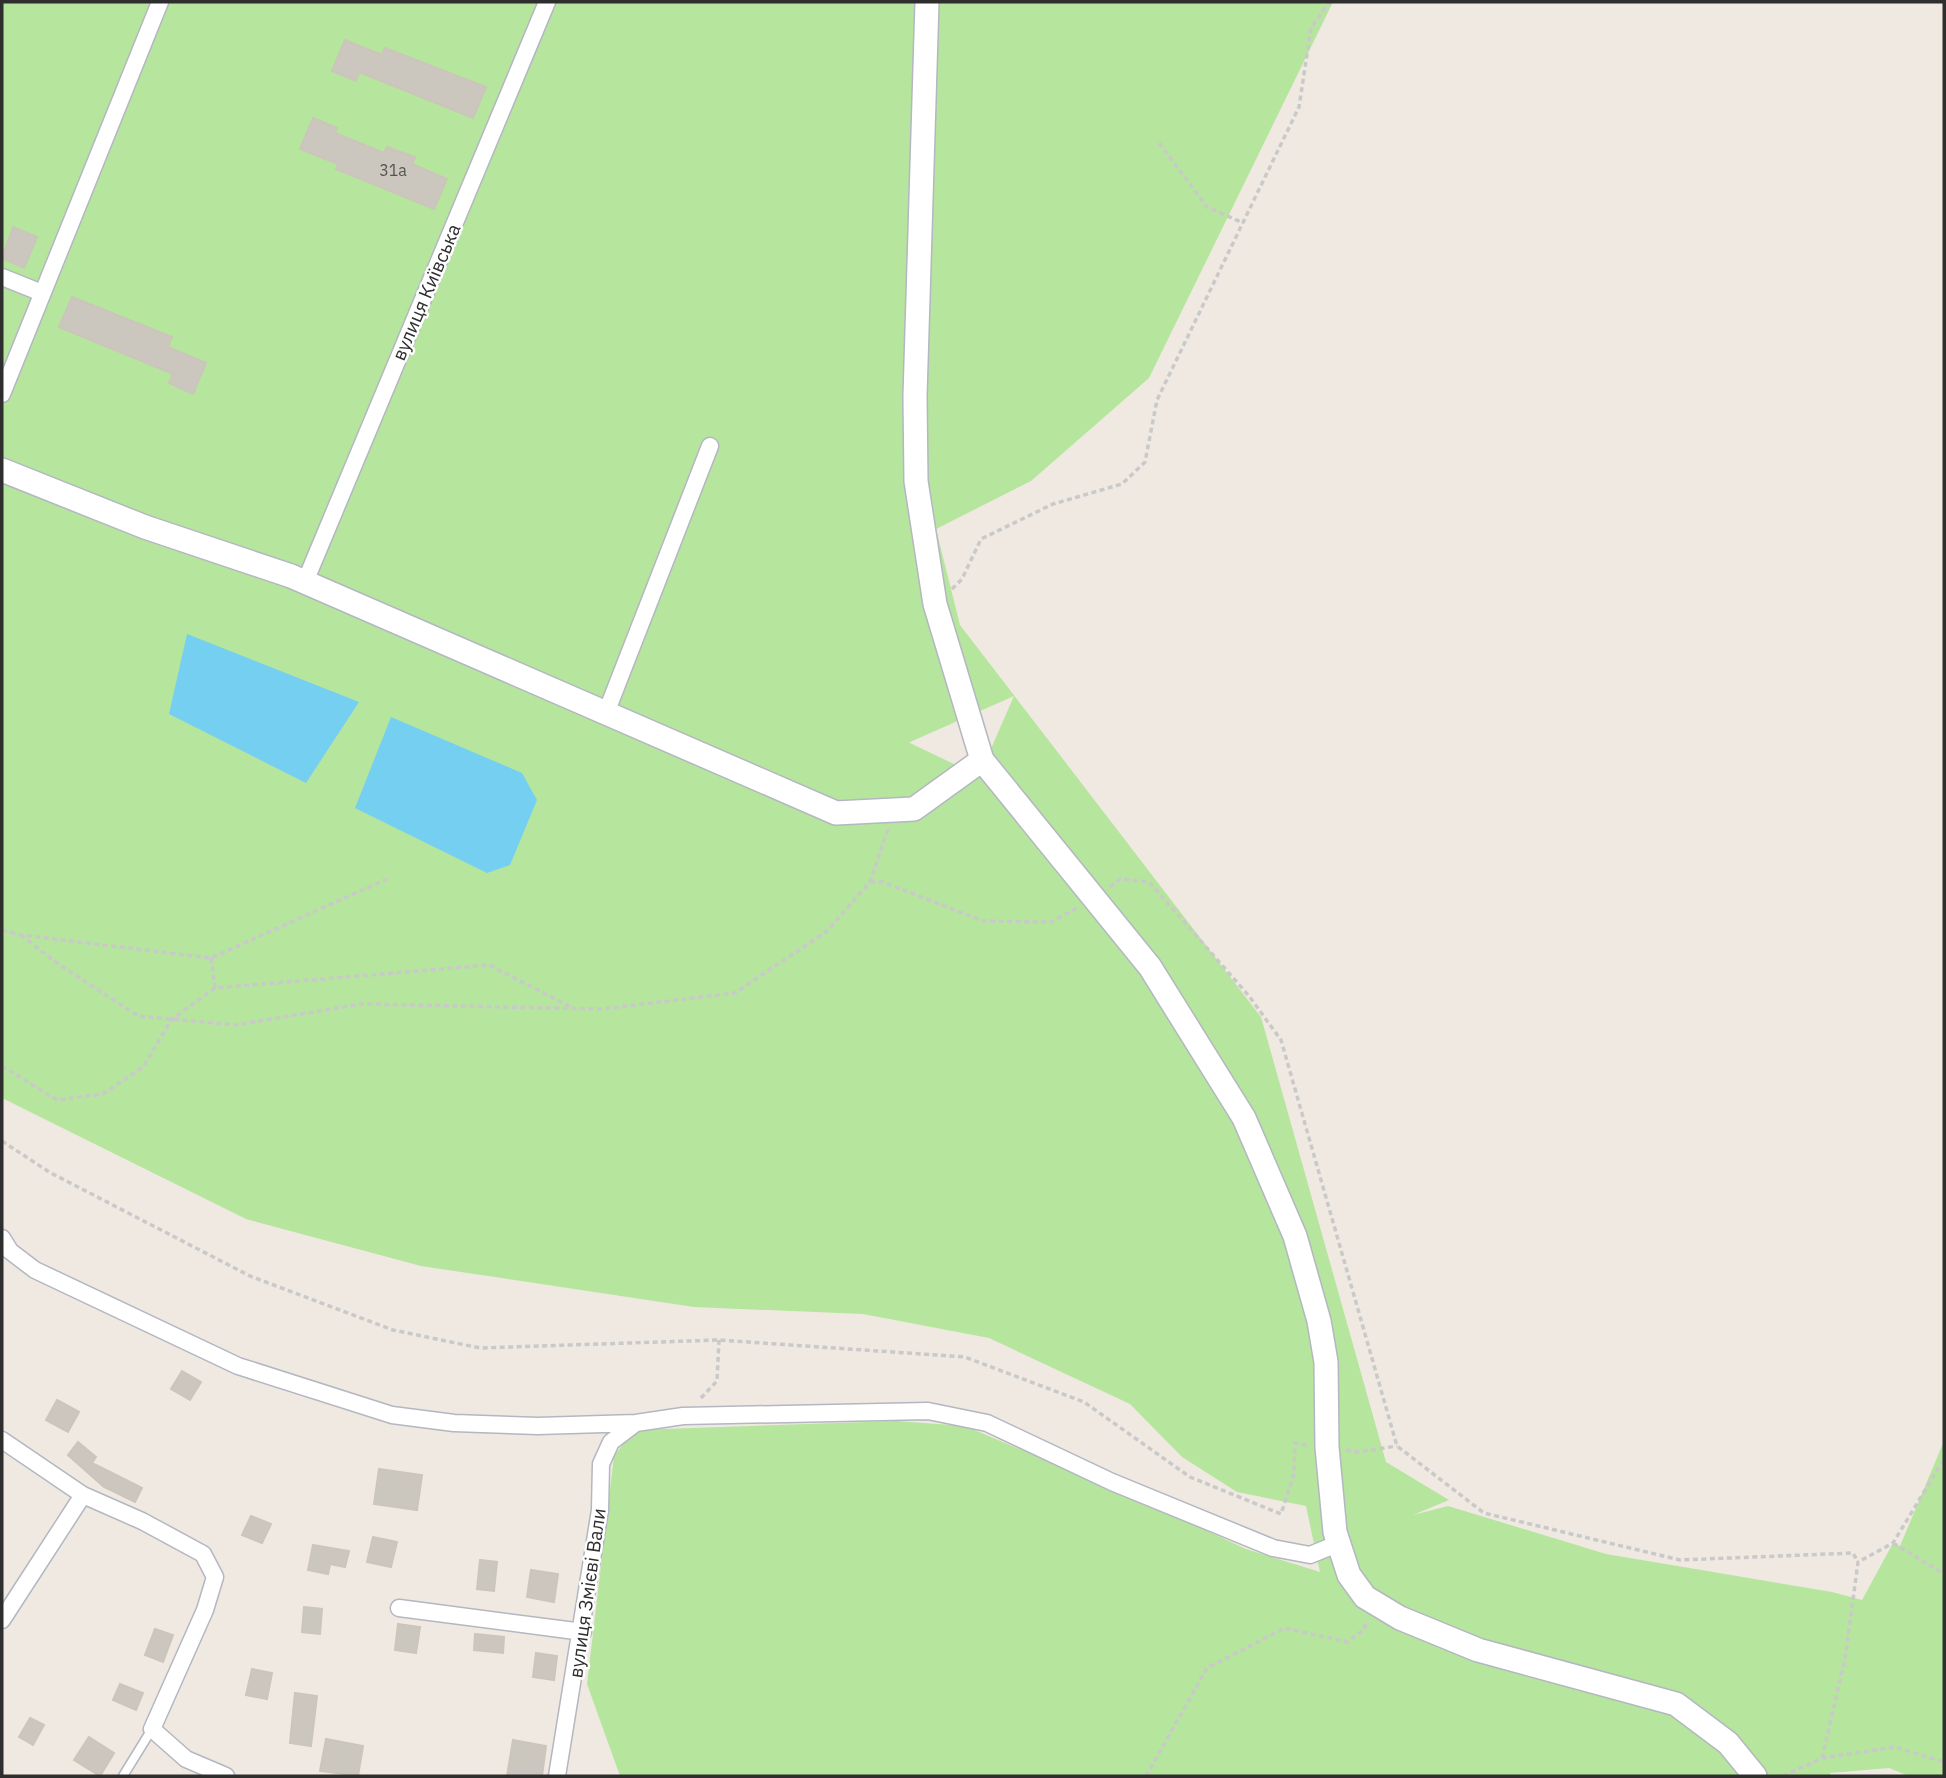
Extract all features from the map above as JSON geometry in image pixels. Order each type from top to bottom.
[{"type":"street","points":[[2,394],[160,2]]},
{"type":"street","name":"вулиця Київська","points":[[305,582],[547,2]]},
{"type":"street","points":[[927,2],[915,469],[935,604],[982,760],[1150,967],[1244,1118],[1295,1236],[1319,1321],[1326,1362],[1327,1447],[1337,1544],[1349,1575],[1366,1597],[1400,1618],[1478,1650],[1676,1704],[1728,1743],[1755,1776]]},
{"type":"street","points":[[2,277],[42,293]]},
{"type":"street","points":[[606,713],[710,446]]},
{"type":"street","points":[[2,470],[145,527],[305,582],[836,813],[914,809],[982,760]]},
{"type":"street","points":[[2,1238],[9,1251],[35,1270],[238,1367],[392,1415],[454,1423],[538,1426],[636,1423],[683,1416],[874,1409],[940,1413],[987,1423],[1112,1482],[1273,1548],[1310,1555],[1337,1544]]},
{"type":"street","name":"вулиця Змієві Вали","points":[[557,1776],[583,1633],[600,1510],[601,1464],[611,1442],[636,1423]]},
{"type":"street","points":[[2,1440],[83,1495],[142,1521],[203,1554],[215,1577],[205,1610],[152,1728],[186,1759],[226,1776]]},
{"type":"street","points":[[2,1620],[83,1495]]},
{"type":"street","points":[[399,1608],[583,1633]]},
{"type":"lane","points":[[123,1776],[152,1728]]},
{"type":"path","points":[[935,604],[962,579],[982,539],[1054,504],[1122,484],[1145,462],[1157,400],[1299,107],[1311,28],[1329,2]]},
{"type":"path","points":[[1159,143],[1207,207],[1241,222]]},
{"type":"path","points":[[21,935],[54,961],[138,1016],[236,1025],[361,1004],[602,1009],[735,993],[827,931],[870,882],[885,841],[892,810]]},
{"type":"path","points":[[2,930],[21,935],[211,958],[387,879]]},
{"type":"path","points":[[870,882],[883,882],[983,921],[1051,922],[1120,880],[1149,881],[1249,996],[1282,1040],[1396,1446],[1484,1513],[1680,1560],[1853,1553],[1858,1562],[1845,1659],[1822,1758]]},
{"type":"path","points":[[211,958],[215,988]]},
{"type":"path","points":[[2,1066],[57,1100],[103,1094],[143,1067],[172,1019],[215,988],[489,965],[574,1008]]},
{"type":"path","points":[[2,1141],[49,1172],[250,1276],[393,1329],[480,1348],[719,1340],[965,1357],[1084,1402],[1190,1477],[1281,1514],[1294,1474],[1295,1443],[1357,1452],[1396,1446]]},
{"type":"path","points":[[683,1416],[717,1381],[719,1340]]},
{"type":"path","points":[[1858,1562],[1893,1543],[1944,1460]]},
{"type":"path","points":[[1893,1543],[1944,1574]]},
{"type":"path","points":[[1146,1776],[1207,1668],[1285,1628],[1347,1642],[1365,1629],[1366,1597]]},
{"type":"path","points":[[1783,1776],[1822,1758],[1895,1747],[1944,1762]]},
{"type":"green space","points":[[2,2],[1333,2],[1149,378],[1031,481],[936,529],[960,625],[1261,1017],[1386,1462],[1449,1500],[1413,1515],[1448,1506],[1606,1554],[1832,1592],[1862,1600],[1893,1543],[1900,1546],[1944,1441],[1944,1776],[1909,1776],[1889,1768],[1830,1773],[1830,1776],[620,1776],[587,1684],[614,1456],[634,1430],[896,1421],[965,1426],[1154,1506],[1246,1549],[1320,1572],[1306,1506],[1237,1492],[1182,1457],[1130,1404],[989,1338],[863,1314],[694,1307],[421,1266],[246,1219],[2,1098]],"holes":[[[1014,696],[979,776],[910,742]]]},
{"type":"water","points":[[187,634],[359,702],[306,783],[169,714]]},
{"type":"water","points":[[391,717],[522,773],[537,800],[510,865],[487,873],[355,808]]},
{"type":"building","points":[[345,40],[382,55],[385,48],[486,87],[473,118],[359,72],[356,81],[332,71]]},
{"type":"building","points":[[313,118],[337,128],[335,133],[384,153],[387,147],[415,157],[412,164],[447,179],[434,209],[336,169],[338,164],[300,149]]},
{"type":"building","points":[[13,227],[37,237],[24,268],[2,258]]},
{"type":"building","points":[[72,297],[172,337],[168,347],[206,363],[193,394],[169,383],[173,374],[59,327]]},
{"type":"building","points":[[182,1371],[201,1382],[190,1400],[171,1389]]},
{"type":"building","points":[[57,1400],[79,1412],[68,1432],[46,1420]]},
{"type":"building","points":[[78,1442],[96,1457],[92,1463],[142,1488],[135,1502],[104,1487],[68,1455]]},
{"type":"building","points":[[379,1469],[422,1475],[417,1510],[374,1504]]},
{"type":"building","points":[[251,1516],[271,1524],[262,1543],[242,1535]]},
{"type":"building","points":[[373,1537],[397,1542],[391,1567],[367,1562]]},
{"type":"building","points":[[313,1545],[349,1551],[345,1567],[330,1564],[328,1574],[308,1570]]},
{"type":"building","points":[[480,1560],[497,1562],[494,1591],[477,1589]]},
{"type":"building","points":[[531,1570],[558,1574],[554,1602],[527,1597]]},
{"type":"building","points":[[304,1607],[322,1609],[320,1634],[302,1632]]},
{"type":"building","points":[[398,1624],[420,1627],[416,1653],[395,1650]]},
{"type":"building","points":[[155,1629],[173,1635],[163,1662],[145,1655]]},
{"type":"building","points":[[475,1634],[504,1637],[503,1653],[474,1650]]},
{"type":"building","points":[[536,1653],[557,1656],[554,1680],[533,1677]]},
{"type":"building","points":[[252,1669],[272,1673],[267,1699],[246,1695]]},
{"type":"building","points":[[120,1684],[143,1693],[136,1710],[113,1700]]},
{"type":"building","points":[[295,1693],[317,1696],[311,1746],[290,1743]]},
{"type":"building","points":[[30,1718],[44,1725],[33,1745],[19,1737]]},
{"type":"building","points":[[89,1737],[114,1753],[100,1776],[74,1760]]},
{"type":"building","points":[[326,1739],[363,1746],[358,1776],[320,1771]]},
{"type":"building","points":[[513,1740],[546,1746],[542,1776],[507,1776]]}]
